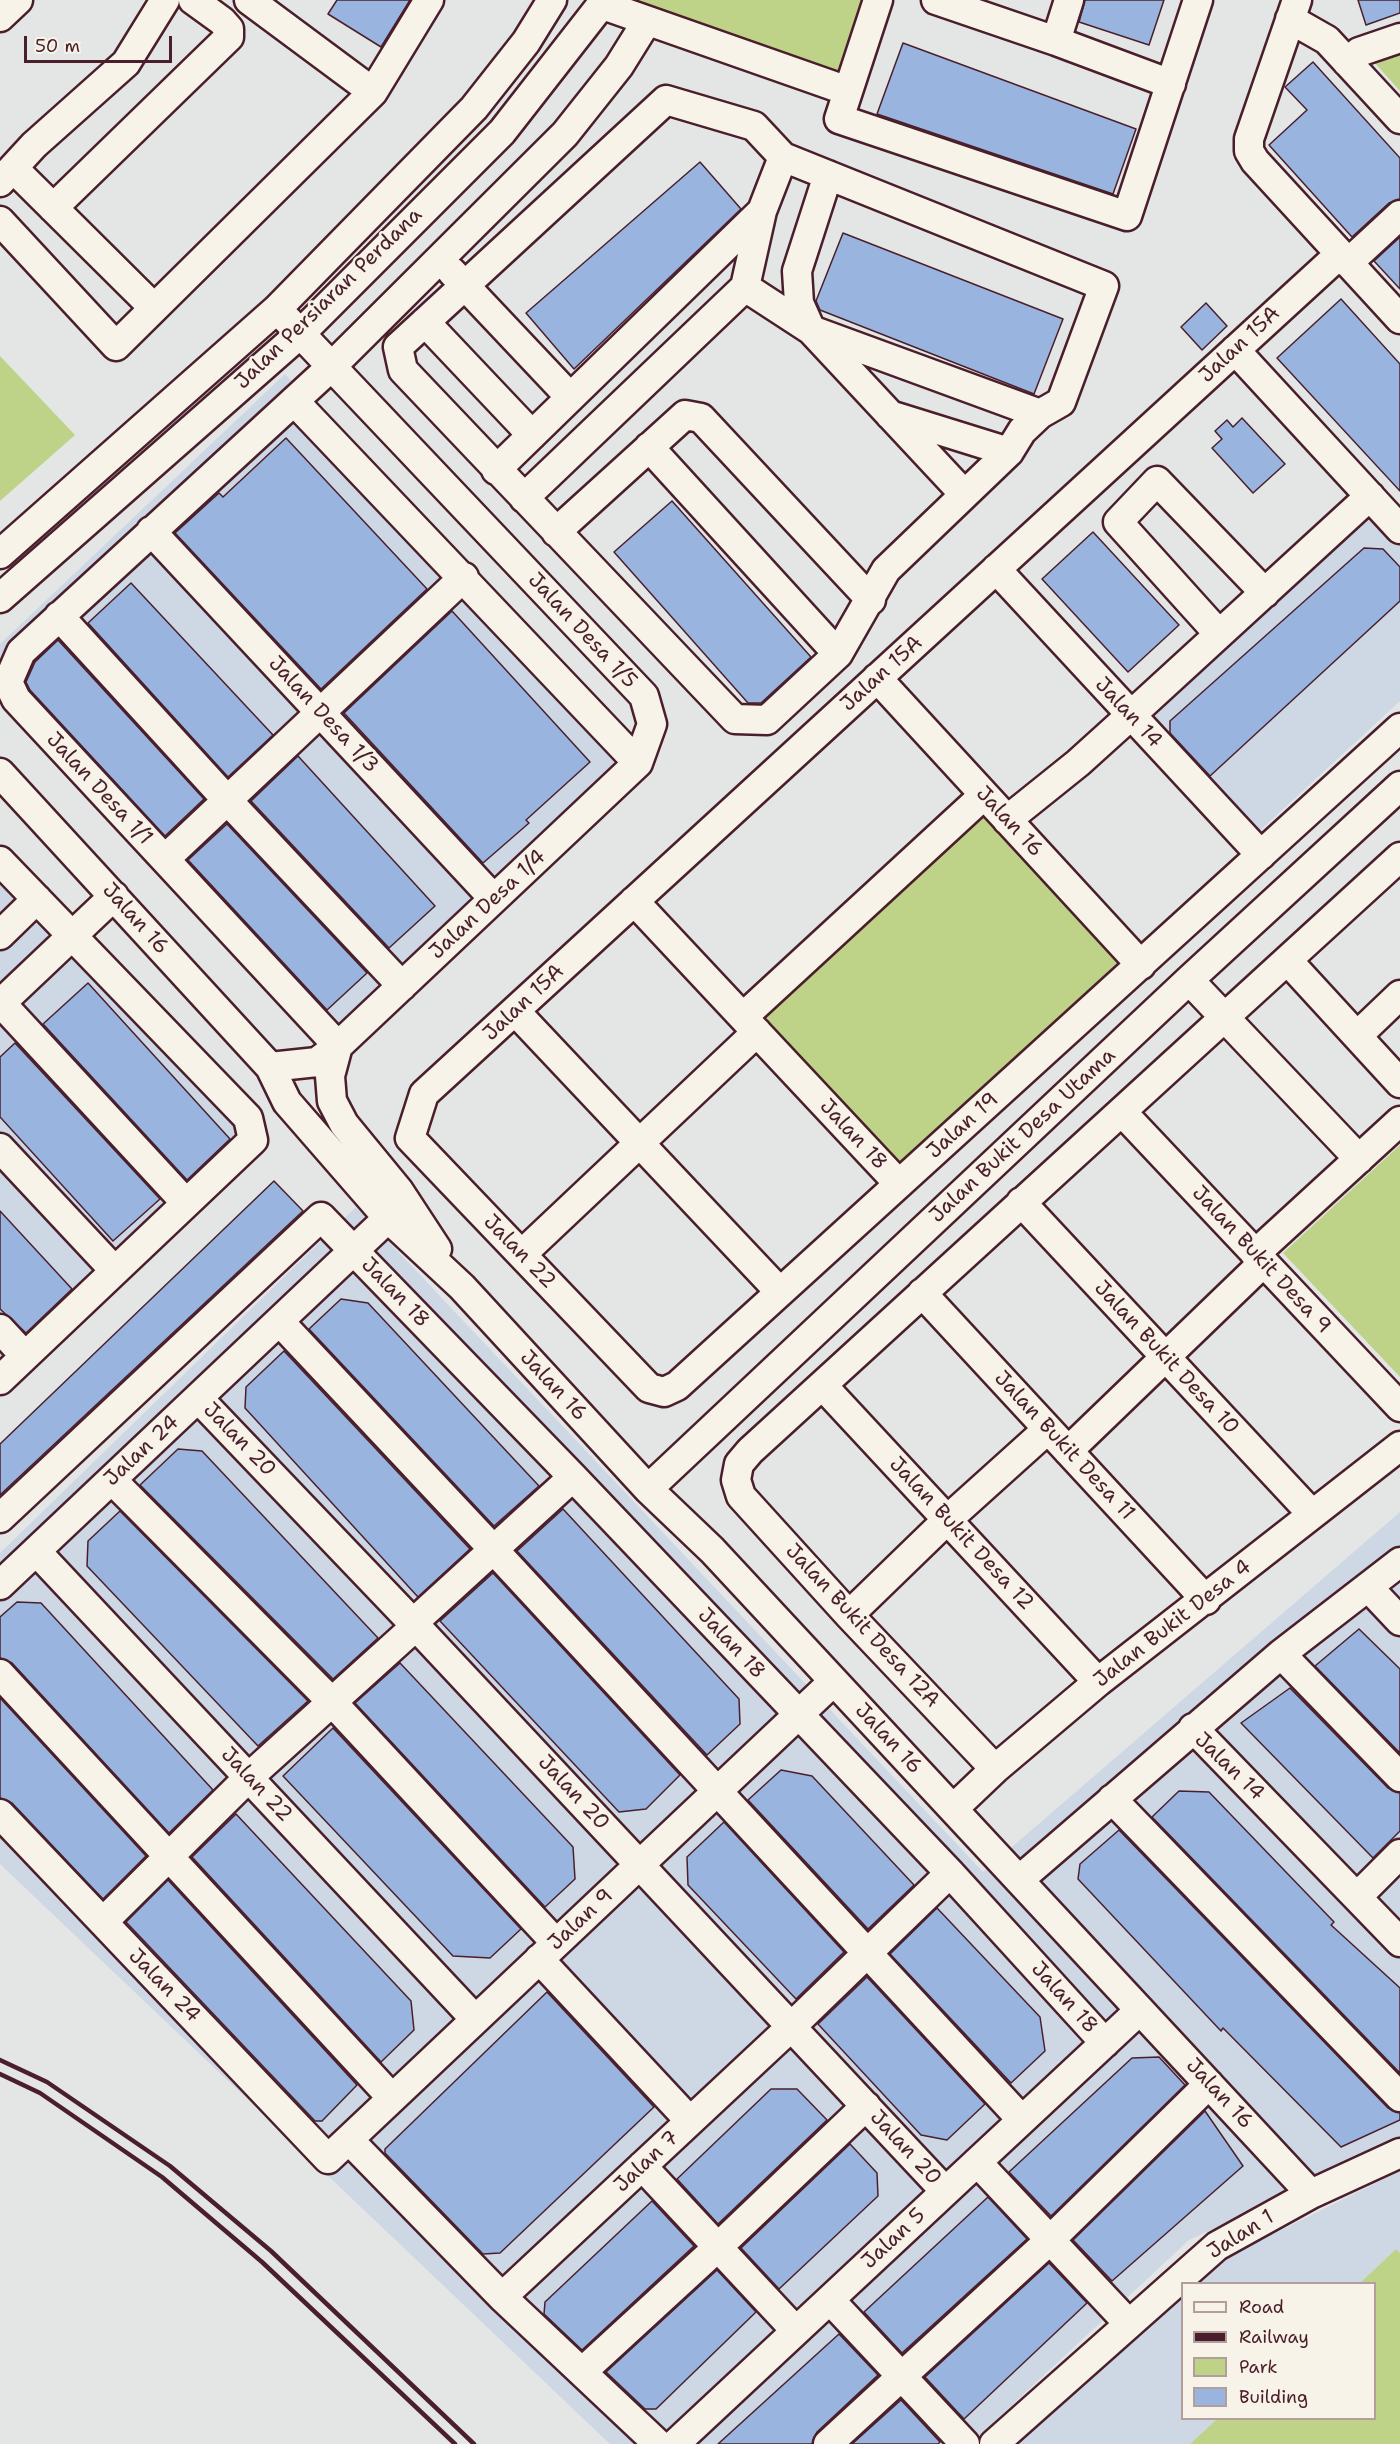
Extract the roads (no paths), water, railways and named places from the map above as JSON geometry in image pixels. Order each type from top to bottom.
[{"type":"street","points":[[0,17],[18,0]]},
{"type":"street","points":[[154,308],[53,208],[6,175],[34,145],[126,63],[165,0]]},
{"type":"street","points":[[53,208],[229,37],[229,29],[222,21],[193,0]]},
{"type":"street","points":[[0,221],[116,345],[373,92],[429,0]]},
{"type":"street","name":"Jalan Persiaran Perdana","points":[[0,554],[277,309],[474,108],[526,42],[552,0]]},
{"type":"street","points":[[878,0],[838,119],[1127,216],[1198,0]]},
{"type":"street","points":[[936,0],[1004,11],[1056,41],[1171,84]]},
{"type":"street","points":[[1056,41],[1069,0]]},
{"type":"street","points":[[604,2],[647,21],[848,91]]},
{"type":"street","name":"Jalan Persiaran Perdana","points":[[0,598],[301,333],[502,132],[604,2]]},
{"type":"street","points":[[258,3],[373,92]]},
{"type":"street","points":[[1400,119],[1327,40],[1293,10],[1249,138],[1249,151],[1255,161],[1400,319]]},
{"type":"street","name":"Jalan Desa 1/1","points":[[338,1046],[16,699],[8,682],[21,652],[331,367],[565,134],[619,66],[647,21]]},
{"type":"street","points":[[1347,62],[1359,52],[1400,38]]},
{"type":"street","points":[[666,100],[754,126],[783,157],[828,175],[1104,286],[1061,402],[1040,414],[1022,431],[1009,452],[886,570],[871,600],[838,654],[767,720],[735,719],[403,370],[398,347],[666,100]]},
{"type":"street","points":[[524,498],[745,287],[762,211],[783,157]]},
{"type":"street","points":[[828,175],[796,271],[798,303],[811,330],[964,494]]},
{"type":"street","points":[[496,470],[762,211]]},
{"type":"street","name":"Jalan 15A","points":[[424,1094],[1235,350],[1344,258],[1400,215]]},
{"type":"street","points":[[439,259],[570,397]]},
{"type":"street","points":[[417,283],[432,315],[532,435]]},
{"type":"street","points":[[745,287],[811,330],[1040,414]]},
{"type":"street","name":"Jalan Desa 1/5","points":[[277,309],[644,696],[652,724],[638,763]]},
{"type":"street","points":[[1235,350],[1400,529]]},
{"type":"street","points":[[294,401],[638,763]]},
{"type":"street","points":[[888,414],[1009,452]]},
{"type":"street","points":[[556,532],[685,415],[701,418],[871,600]]},
{"type":"street","points":[[649,447],[838,654]]},
{"type":"street","points":[[1219,634],[1118,522],[1157,481],[1264,593]]},
{"type":"street","points":[[1006,820],[1078,763],[1370,496]]},
{"type":"street","name":"Jalan Desa 1/3","points":[[151,531],[494,899]]},
{"type":"street","name":"Jalan 14","points":[[996,569],[1261,855]]},
{"type":"street","points":[[165,859],[464,578]]},
{"type":"street","points":[[59,616],[227,800],[402,986]]},
{"type":"street","name":"Jalan 16","points":[[877,678],[1141,965]]},
{"type":"street","name":"Jalan 19","points":[[664,1392],[677,1386],[1400,728]]},
{"type":"street","name":"Jalan Desa 1/4","points":[[338,1046],[638,763]]},
{"type":"street","name":"Jalan 16","points":[[0,772],[270,1067],[287,1102],[388,1218],[462,1287],[648,1489],[712,1550],[1311,2194]]},
{"type":"street","name":"Jalan Bukit Desa Utama","points":[[648,1489],[1189,980],[1400,786]]},
{"type":"street","points":[[522,1254],[640,1144],[750,1025],[984,795]]},
{"type":"street","points":[[823,1386],[1021,1202],[1226,1019],[1400,857]]},
{"type":"street","points":[[0,861],[248,1118],[254,1140],[0,1380]]},
{"type":"street","points":[[114,896],[1,1004],[186,1203]]},
{"type":"street","points":[[0,935],[38,899]]},
{"type":"street","name":"Jalan 18","points":[[634,902],[899,1184]]},
{"type":"street","points":[[1288,961],[1400,1083]]},
{"type":"street","points":[[1189,980],[1359,1159]]},
{"type":"street","points":[[1357,1036],[1400,995]]},
{"type":"street","points":[[515,1011],[780,1292]]},
{"type":"street","points":[[270,1067],[316,1062],[338,1046]]},
{"type":"street","name":"Jalan 16","points":[[338,1046],[330,1076],[332,1101],[344,1124],[399,1191],[462,1287]]},
{"type":"street","name":"Jalan 22","points":[[424,1094],[410,1138],[650,1388],[664,1392]]},
{"type":"street","name":"Jalan Bukit Desa 9","points":[[1122,1112],[1400,1407]]},
{"type":"street","points":[[1068,1451],[1165,1357],[1259,1258],[1400,1121]]},
{"type":"street","points":[[0,1148],[115,1271]]},
{"type":"street","name":"Jalan Bukit Desa 10","points":[[1021,1202],[1312,1514]]},
{"type":"street","name":"Jalan 18","points":[[0,1518],[321,1217],[573,1477],[950,1873],[1104,2043]]},
{"type":"street","name":"Jalan 24","points":[[0,1585],[388,1218]]},
{"type":"street","name":"Jalan Bukit Desa 11","points":[[922,1293],[1206,1600]]},
{"type":"street","points":[[279,1321],[1022,2120]]},
{"type":"street","points":[[0,1329],[25,1356]]},
{"type":"street","name":"Jalan Bukit Desa 12A","points":[[823,1386],[750,1451],[739,1464],[736,1480],[741,1496],[849,1615],[995,1769]]},
{"type":"street","name":"Jalan Bukit Desa 12","points":[[823,1386],[1098,1682]]},
{"type":"street","name":"Jalan 20","points":[[198,1398],[414,1624],[945,2191]]},
{"type":"street","points":[[849,1615],[947,1520],[1048,1430]]},
{"type":"street","name":"Jalan Bukit Desa 4","points":[[953,1809],[995,1769],[1098,1682],[1206,1600],[1400,1446]]},
{"type":"street","points":[[103,1922],[249,1778],[573,1477]]},
{"type":"street","points":[[112,1480],[332,1702],[690,2121]]},
{"type":"street","name":"Jalan 22","points":[[36,1551],[475,2019]]},
{"type":"street","points":[[1193,1728],[1281,1654],[1400,1562]]},
{"type":"street","points":[[1368,1587],[1400,1621]]},
{"type":"street","points":[[1281,1654],[1400,1777]]},
{"type":"street","points":[[0,1674],[392,2098]]},
{"type":"street","name":"Jalan 9","points":[[328,2159],[834,1681]]},
{"type":"street","name":"Jalan 14","points":[[1019,1880],[1193,1728],[1400,1941]]},
{"type":"street","points":[[1112,1799],[1400,2097]]},
{"type":"street","name":"Jalan 24","points":[[0,1814],[328,2159]]},
{"type":"street","points":[[1357,1897],[1400,1854]]},
{"type":"street","name":"Jalan 7","points":[[502,2297],[792,2026],[950,1873]]},
{"type":"street","name":"Jalan 5","points":[[675,2444],[1140,2010]]},
{"type":"street","points":[[828,2444],[1050,2240],[1209,2084]]},
{"type":"street","points":[[582,2372],[866,2106]]},
{"type":"street","points":[[349,2140],[502,2297],[658,2444]]},
{"type":"street","name":"Jalan 1","points":[[994,2444],[1217,2246],[1311,2194],[1400,2153]]},
{"type":"street","points":[[977,2162],[1130,2324]]},
{"type":"street","points":[[642,2166],[796,2331]]},
{"type":"street","points":[[830,2300],[965,2444]]},
{"type":"railway","points":[[0,2060],[47,2082],[170,2166],[271,2251],[474,2444]]},
{"type":"railway","points":[[0,2074],[40,2093],[162,2177],[262,2262],[455,2444]]}]
